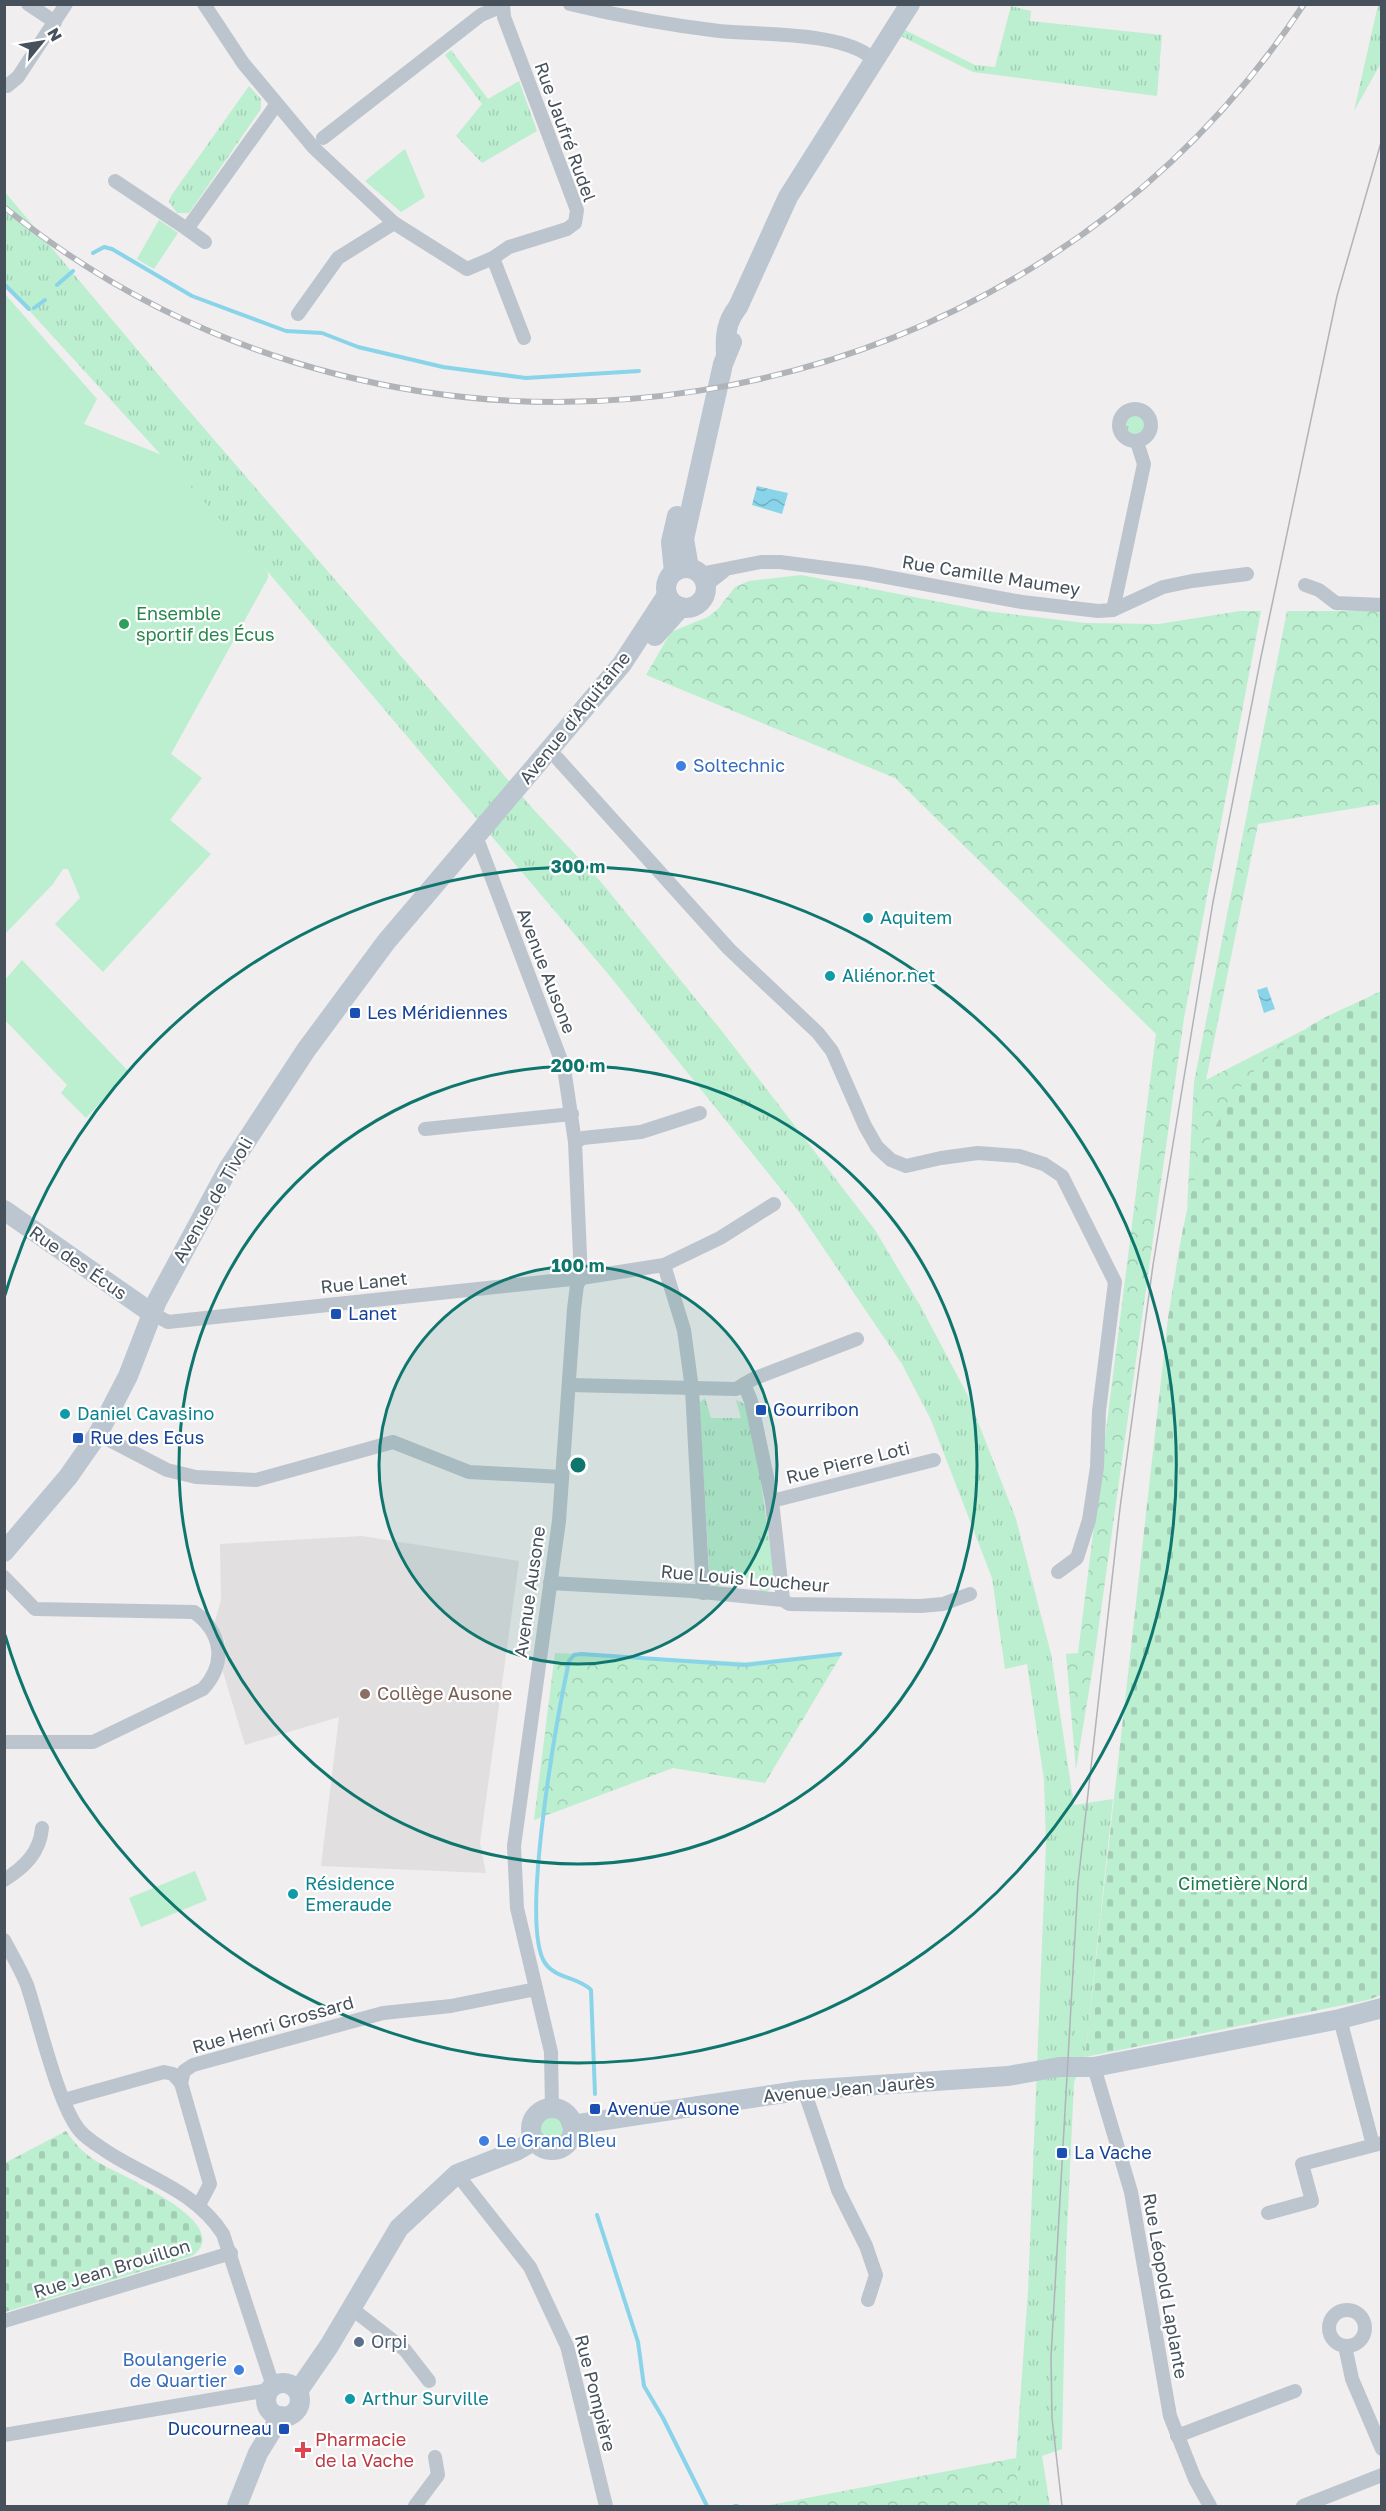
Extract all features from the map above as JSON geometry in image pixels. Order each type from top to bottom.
[{"type":"street","points":[[28,4],[55,22]]},
{"type":"street","points":[[4,85],[7,86],[18,77],[66,4]]},
{"type":"street","points":[[204,4],[243,63],[276,105],[314,148],[394,223],[338,258],[298,314]]},
{"type":"street","points":[[570,4],[609,14],[718,30],[839,42],[870,57]]},
{"type":"street","points":[[674,601],[666,584],[692,575],[684,539],[726,354],[725,334],[731,317],[738,308],[762,249],[806,167],[870,57],[904,4]]},
{"type":"street","points":[[870,57],[910,4]]},
{"type":"street","points":[[322,138],[481,15],[502,5]]},
{"type":"street","name":"Rue Jaufré Rudel","points":[[394,223],[467,269],[494,258],[509,247],[567,229],[575,223],[577,210],[502,5]]},
{"type":"street","points":[[187,229],[276,105]]},
{"type":"street","points":[[115,181],[205,242]]},
{"type":"street","points":[[494,258],[524,338]]},
{"type":"street","points":[[1113,610],[1144,464],[1137,442]]},
{"type":"street","name":"Rue Camille Maumey","points":[[692,575],[761,562],[780,562],[865,573],[1042,604],[1098,611],[1113,610],[1163,587],[1247,574]]},
{"type":"street","name":"Avenue d'Aquitaine","points":[[478,840],[556,750],[636,664],[661,627],[674,601],[699,603],[692,575]]},
{"type":"street","points":[[1305,585],[1319,590],[1336,603],[1382,605]]},
{"type":"street","points":[[556,750],[729,949],[818,1033],[832,1051],[865,1126],[877,1147],[891,1160],[906,1166],[940,1158],[978,1153],[1019,1156],[1044,1164],[1062,1176],[1115,1282],[1099,1411],[1097,1467],[1089,1520],[1077,1558],[1058,1572]]},
{"type":"street","name":"Avenue d'Aquitaine","points":[[522,799],[556,750]]},
{"type":"street","name":"Avenue de Tivoli","points":[[4,1552],[68,1477],[98,1434],[128,1376],[157,1301],[222,1179],[254,1128],[356,981],[450,865],[478,840],[501,824],[522,799]]},
{"type":"street","name":"Avenue Ausone","points":[[478,840],[564,1068],[575,1142],[581,1278],[577,1286],[562,1477],[550,1583],[514,1846],[517,1908],[551,2052],[552,2108]]},
{"type":"street","points":[[575,1142],[583,1138],[641,1132],[700,1113]]},
{"type":"street","points":[[425,1129],[572,1114]]},
{"type":"street","name":"Rue Lanet","points":[[153,1314],[168,1322],[581,1278],[664,1265],[720,1238],[774,1204]]},
{"type":"street","name":"Rue des Écus","points":[[7,1217],[153,1314]]},
{"type":"street","points":[[664,1265],[684,1330],[692,1389],[703,1593]]},
{"type":"street","points":[[569,1385],[736,1389],[857,1339]]},
{"type":"street","points":[[744,1384],[751,1401],[772,1501],[783,1600]]},
{"type":"street","points":[[98,1434],[167,1470],[196,1477],[256,1480],[393,1442],[469,1472],[562,1477]]},
{"type":"street","name":"Rue Pierre Loti","points":[[772,1501],[933,1460]]},
{"type":"street","points":[[4,1577],[35,1609],[194,1612],[210,1625],[215,1634],[220,1662],[214,1678],[204,1689],[93,1742],[4,1742]]},
{"type":"street","name":"Rue Louis Loucheur","points":[[550,1583],[783,1600],[789,1604],[943,1604],[970,1594]]},
{"type":"street","points":[[4,1880],[32,1858],[41,1844],[42,1828]]},
{"type":"street","points":[[4,1940],[26,1983],[64,2100],[78,2129],[87,2138],[200,2205],[218,2226],[231,2253],[271,2388],[268,2407],[281,2416],[291,2414],[298,2407],[298,2391],[399,2228],[457,2174],[516,2151],[534,2140]]},
{"type":"street","name":"Rue Henri Grossard","points":[[181,2083],[184,2071],[193,2064],[330,2026],[383,2013],[451,2006],[536,1989]]},
{"type":"street","name":"Avenue Jean Jaurès","points":[[572,2125],[804,2090],[1019,2074],[1031,2078],[1074,2076],[1094,2067],[1340,2019],[1382,2008]]},
{"type":"street","points":[[1268,2213],[1312,2201],[1302,2164],[1377,2144],[1340,2019]]},
{"type":"street","name":"Rue Léopold Laplante","points":[[1094,2067],[1131,2192],[1170,2416],[1210,2506]]},
{"type":"street","points":[[64,2100],[164,2072],[174,2074],[181,2083],[210,2184],[200,2205]]},
{"type":"street","points":[[804,2090],[838,2190],[866,2246],[876,2276],[868,2300]]},
{"type":"street","points":[[552,2108],[566,2113],[572,2125],[570,2138],[560,2148],[546,2148],[534,2140],[531,2129],[534,2118],[542,2110],[552,2108]]},
{"type":"street","name":"Rue Pompière","points":[[457,2174],[530,2267],[567,2346],[606,2506]]},
{"type":"street","name":"Rue Jean Brouillon","points":[[4,2321],[231,2253]]},
{"type":"street","points":[[351,2308],[405,2350],[429,2381]]},
{"type":"street","points":[[1345,2346],[1352,2379],[1382,2449]]},
{"type":"street","points":[[4,2435],[271,2388],[284,2383],[298,2391]]},
{"type":"street","points":[[1177,2436],[1295,2391]]},
{"type":"street","points":[[237,2506],[258,2453],[281,2416]]},
{"type":"street","points":[[415,2506],[440,2472],[435,2457]]},
{"type":"street","points":[[1303,2506],[1382,2475]]},
{"type":"shaded area","name":"Collège Ausone","points":[[362,1536],[519,1561],[480,1843],[486,1873],[321,1866],[339,1717],[245,1745],[223,1672],[225,1641],[215,1621],[221,1600],[220,1544]]},
{"type":"green space","points":[[1378,5],[1381,5],[1381,63],[1354,111]]},
{"type":"green space","points":[[1011,6],[1031,11],[1030,21],[1162,35],[1157,96],[973,72],[899,35],[903,29],[975,65],[995,67]]},
{"type":"green space","points":[[451,50],[488,99],[519,81],[537,131],[482,163],[456,136],[482,104],[445,55]]},
{"type":"green space","points":[[249,86],[261,99],[261,109],[189,213],[177,213],[169,202],[171,196]]},
{"type":"green space","points":[[405,149],[425,197],[401,212],[365,181]]},
{"type":"green space","points":[[4,191],[172,391],[534,810],[601,882],[721,1030],[875,1230],[921,1307],[967,1394],[1016,1519],[1051,1654],[1074,1805],[1113,1799],[1085,2057],[1074,2082],[1066,2253],[1062,2449],[1042,2456],[1050,2506],[1018,2506],[1016,2458],[1028,2291],[1046,1844],[1044,1780],[1027,1664],[1005,1669],[992,1578],[931,1420],[902,1364],[797,1209],[609,975],[268,572],[5,284]]},
{"type":"green space","points":[[159,220],[178,233],[154,269],[137,259]]},
{"type":"green space","name":"Ensemble sportif des Écus","points":[[5,294],[97,399],[84,424],[162,455],[268,572],[268,578],[171,754],[202,778],[170,820],[211,854],[103,972],[55,924],[80,898],[68,869],[63,869],[53,884],[5,934]]},
{"type":"green space","points":[[1135,414],[1143,417],[1146,425],[1143,433],[1135,436],[1127,433],[1124,425],[1127,417]]},
{"type":"green space","points":[[801,575],[986,611],[1085,623],[1159,624],[1240,611],[1261,611],[1184,1018],[1094,1660],[1076,1770],[1066,1654],[1078,1653],[1156,1034],[895,778],[646,675],[671,632],[708,617],[718,609],[735,587],[749,581]]},
{"type":"green space","points":[[1287,611],[1381,611],[1381,804],[1258,824],[1206,1080],[1304,1030],[1259,1069],[1228,1108],[1205,1152],[1187,1209],[1194,1082]]},
{"type":"green space","points":[[22,960],[129,1072],[86,1118],[61,1093],[67,1085],[5,1020],[5,980]]},
{"type":"green space","name":"Cimetière Nord","points":[[1381,991],[1381,1995],[1368,2000],[1085,2057],[1168,1318],[1191,1194],[1218,1121],[1240,1088],[1268,1058],[1313,1024]]},
{"type":"green space","points":[[705,1398],[711,1418],[741,1418],[736,1400],[745,1404],[756,1449],[775,1581],[767,1593],[759,1591],[762,1579],[721,1576],[718,1588],[710,1580],[699,1403]]},
{"type":"green space","points":[[843,1652],[765,1783],[673,1768],[534,1820],[555,1653],[747,1662]]},
{"type":"green space","points":[[195,1871],[207,1900],[141,1927],[129,1898]]},
{"type":"green space","points":[[552,2117],[557,2118],[563,2124],[563,2134],[557,2140],[552,2141],[547,2140],[541,2134],[540,2129],[541,2124],[547,2118]]},
{"type":"green space","points":[[66,2131],[72,2140],[92,2158],[148,2188],[188,2215],[200,2229],[202,2243],[192,2256],[5,2312],[5,2163]]},
{"type":"green space","points":[[1016,2458],[1018,2506],[765,2506]]},
{"type":"water","points":[[757,486],[788,493],[782,514],[752,505]]},
{"type":"water","points":[[1267,987],[1275,1009],[1264,1013],[1257,990]]},
{"type":"waterway","points":[[93,253],[104,247],[112,249],[192,296],[286,331],[322,333],[358,347],[443,367],[526,378],[639,371]]},
{"type":"waterway","points":[[57,285],[73,271]]},
{"type":"waterway","points":[[4,284],[29,309]]},
{"type":"waterway","points":[[34,308],[45,300]]},
{"type":"waterway","points":[[595,2094],[591,1990],[550,1968],[545,1963],[538,1941],[536,1907],[543,1817],[569,1661],[574,1655],[581,1654],[745,1665],[840,1654]]},
{"type":"waterway","points":[[597,2215],[638,2342],[644,2386],[663,2418],[707,2506]]},
{"type":"tram line","points":[[1062,2506],[1052,2418],[1051,2357],[1078,1883],[1120,1508],[1153,1265],[1213,902],[1261,657],[1337,296],[1382,139]]},
{"type":"railway","points":[[4,207],[164,310],[337,374],[517,401],[698,391],[873,345],[1037,265],[1183,151],[1304,4]]},
{"type":"place","name":"Ensemble sportif des Écus","points":[[124,624]]},
{"type":"place","name":"Soltechnic","points":[[681,766]]},
{"type":"place","name":"Aquitem","points":[[868,918]]},
{"type":"place","name":"Aliénor.net","points":[[830,976]]},
{"type":"place","name":"Les Méridiennes","points":[[355,1013]]},
{"type":"place","name":"Lanet","points":[[336,1314]]},
{"type":"place","name":"Gourribon","points":[[761,1410]]},
{"type":"place","name":"Daniel Cavasino","points":[[65,1414]]},
{"type":"place","name":"Rue des Ecus","points":[[78,1438]]},
{"type":"place","name":"Collège Ausone","points":[[365,1694]]},
{"type":"place","name":"Résidence Emeraude","points":[[293,1894]]},
{"type":"place","name":"Avenue Ausone","points":[[595,2109]]},
{"type":"place","name":"Le Grand Bleu","points":[[484,2141]]},
{"type":"place","name":"La Vache","points":[[1062,2153]]},
{"type":"place","name":"Orpi","points":[[359,2342]]},
{"type":"place","name":"Boulangerie de Quartier","points":[[239,2370]]},
{"type":"place","name":"Arthur Surville","points":[[350,2399]]},
{"type":"place","name":"Ducourneau","points":[[284,2429]]},
{"type":"place","name":"Pharmacie de la Vache","points":[[303,2450]]}]
